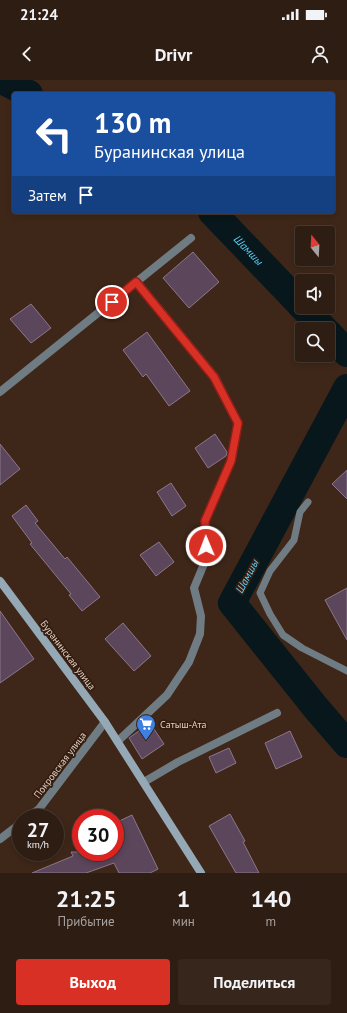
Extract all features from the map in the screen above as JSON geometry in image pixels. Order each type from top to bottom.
[{"type":"main road","name":"Буранинская улица","points":[[0,581],[105,722],[201,873]]},
{"type":"street","points":[[0,392],[191,238]]},
{"type":"street","points":[[118,741],[167,695],[189,662],[200,634],[201,616],[194,588],[206,559],[205,521],[231,461],[238,423],[214,377],[136,282]]},
{"type":"street","points":[[144,782],[178,762],[278,713]]},
{"type":"street","name":"Покровская улица","points":[[39,809],[105,722]]},
{"type":"street","points":[[0,839],[12,830]]},
{"type":"lane","points":[[308,502],[300,512],[294,540],[270,570],[260,593],[270,614],[283,635],[302,648],[347,671]]},
{"type":"building","points":[[193,252],[219,282],[189,308],[163,278]]},
{"type":"building","points":[[31,304],[51,328],[31,343],[10,319]]},
{"type":"building","points":[[147,332],[190,391],[169,406],[146,374],[143,377],[123,350]]},
{"type":"building","points":[[215,434],[227,452],[226,456],[208,468],[195,448]]},
{"type":"building","points":[[0,444],[20,469],[0,485]]},
{"type":"building","points":[[347,470],[347,499],[332,484]]},
{"type":"building","points":[[171,483],[186,506],[172,516],[157,492]]},
{"type":"building","points":[[26,505],[38,521],[35,523],[65,559],[67,557],[100,597],[82,611],[69,595],[71,594],[30,544],[32,543],[12,516]]},
{"type":"building","points":[[159,542],[174,562],[156,576],[140,555]]},
{"type":"building","points":[[347,588],[347,640],[325,600]]},
{"type":"building","points":[[0,611],[34,659],[0,683]]},
{"type":"building","points":[[123,623],[151,656],[134,671],[105,639]]},
{"type":"building","name":"Сатыш-Ата","points":[[150,723],[164,744],[142,759],[129,738]]},
{"type":"building","points":[[290,731],[302,757],[276,769],[265,743]]},
{"type":"building","points":[[229,748],[236,763],[216,773],[209,757]]},
{"type":"building","points":[[230,814],[245,841],[243,842],[259,873],[236,873],[209,826]]},
{"type":"building","points":[[132,815],[158,869],[150,873],[119,873],[114,863],[86,873],[32,873],[72,856],[72,861],[124,861],[124,819]]},
{"type":"waterway","name":"Шамшы","points":[[2,80],[25,92]]},
{"type":"waterway","name":"Шамшы","points":[[214,214],[295,299]]},
{"type":"waterway","name":"Шамшы","points":[[310,314],[317,322]]},
{"type":"waterway","name":"Шамшы","points":[[335,340],[347,353]]},
{"type":"waterway","name":"Шамшы","points":[[347,388],[232,603],[316,708],[347,744]]},
{"type":"place","name":"Сатыш-Ата","points":[[146,741]]},
{"type":"route","points":[[112,302],[136,282],[214,377],[238,423],[231,461],[205,521],[206,546]]}]
